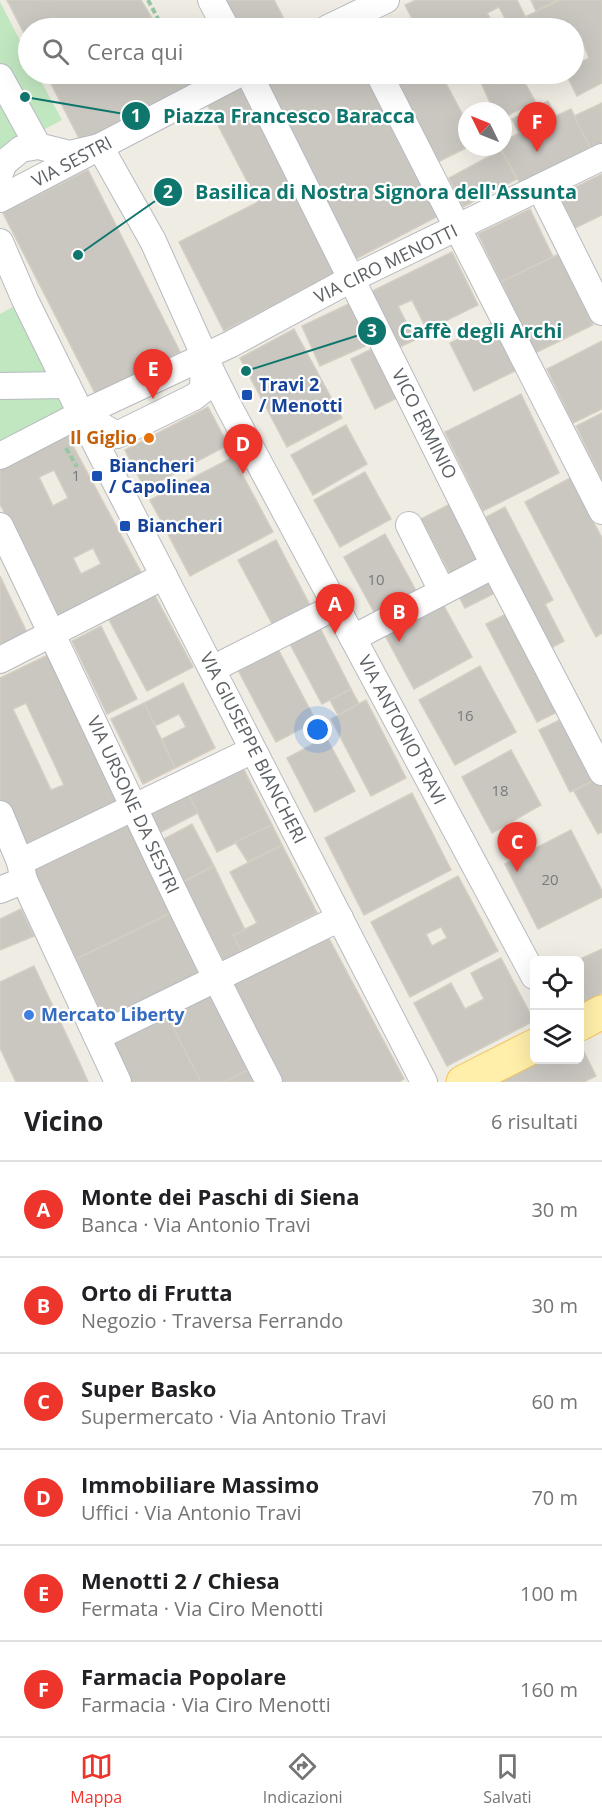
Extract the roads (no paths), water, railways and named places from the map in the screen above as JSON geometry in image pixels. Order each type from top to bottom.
[{"type":"main road","points":[[584,1021],[602,1012]]},
{"type":"main road","points":[[463,1082],[530,1048]]},
{"type":"street","points":[[212,0],[221,18]]},
{"type":"street","points":[[344,18],[386,0]]},
{"type":"street","points":[[0,77],[38,146]]},
{"type":"street","name":"VIA SESTRI","points":[[0,199],[100,147],[166,117],[222,84]]},
{"type":"street","name":"VICO ERMINIO","points":[[254,84],[494,565],[602,772]]},
{"type":"street","points":[[384,84],[602,511]]},
{"type":"street","points":[[1,163],[21,149],[38,146],[70,154],[100,147]]},
{"type":"street","name":"VIA ANTONIO TRAVI","points":[[100,147],[153,241],[223,395],[530,969]]},
{"type":"street","name":"VIA CIRO MENOTTI","points":[[0,456],[81,414],[231,344],[351,279],[602,158]]},
{"type":"street","points":[[540,188],[602,312]]},
{"type":"street","name":"VIA GIUSEPPE BIANCHERI","points":[[0,242],[25,300],[81,414],[424,1082]]},
{"type":"street","points":[[81,414],[117,435],[194,397],[203,390],[204,356]]},
{"type":"street","points":[[0,386],[67,385]]},
{"type":"street","points":[[408,525],[442,591]]},
{"type":"street","name":"VIA URSONE DA SESTRI","points":[[0,526],[215,979],[269,1082]]},
{"type":"street","points":[[353,638],[494,565]]},
{"type":"street","points":[[0,660],[164,576]]},
{"type":"street","points":[[212,669],[335,607]]},
{"type":"street","points":[[0,890],[14,856],[133,806],[254,750]]},
{"type":"street","points":[[0,814],[14,856],[118,1082]]},
{"type":"street","points":[[97,1037],[340,918]]},
{"type":"place","name":"Piazza Francesco Baracca","points":[[25,97]]},
{"type":"place","name":"Farmacia Popolare","points":[[537,152]]},
{"type":"place","name":"Basilica di Nostra Signora dell'Assunta","points":[[78,255]]},
{"type":"place","name":"Caffè degli Archi","points":[[246,371]]},
{"type":"place","name":"Travi 2 / Menotti","points":[[247,395]]},
{"type":"place","name":"Menotti 2 / Chiesa","points":[[153,399]]},
{"type":"place","name":"Il Giglio","points":[[149,438]]},
{"type":"place","name":"Immobiliare Massimo","points":[[243,474]]},
{"type":"place","name":"Biancheri / Capolinea","points":[[97,476]]},
{"type":"place","name":"Biancheri","points":[[125,526]]},
{"type":"place","name":"Monte dei Paschi di Siena","points":[[335,634]]},
{"type":"place","name":"Orto di Frutta","points":[[399,642]]},
{"type":"place","name":"Super Basko","points":[[517,872]]},
{"type":"place","name":"Mercato Liberty","points":[[29,1015]]}]
